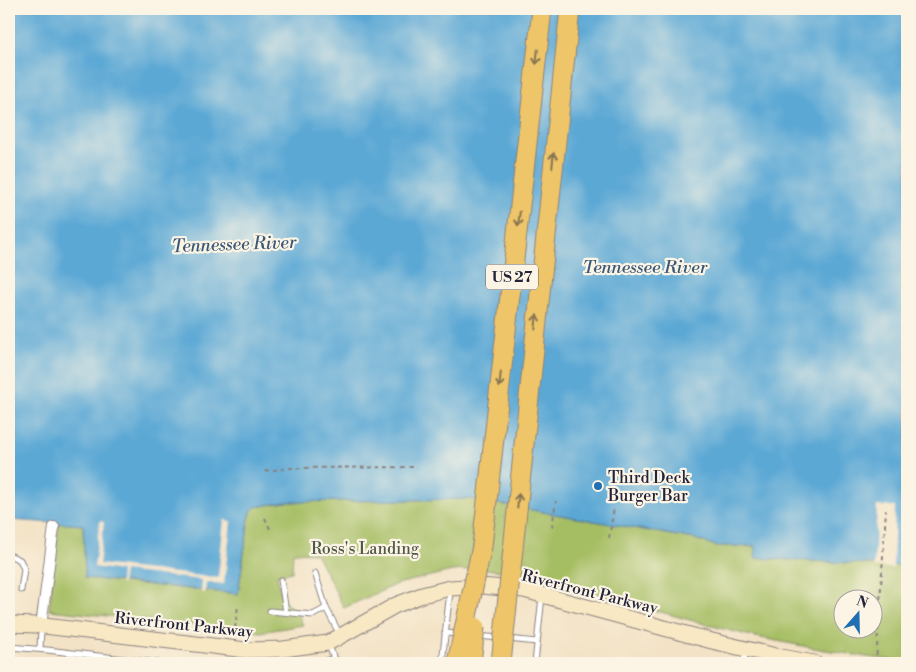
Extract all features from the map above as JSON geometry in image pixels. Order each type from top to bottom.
[{"type":"highway","name":"US 27","points":[[471,663],[482,546],[542,9]]},
{"type":"highway","name":"US 27","points":[[501,663],[570,9]]},
{"type":"highway","points":[[557,123],[580,9]]},
{"type":"highway","points":[[456,663],[482,546]]},
{"type":"highway","points":[[507,663],[513,550]]},
{"type":"main road","name":"Riverfront Parkway","points":[[9,624],[42,626],[246,650],[283,650],[334,640],[396,605],[422,595],[450,588],[482,586],[524,590],[745,656],[814,663]]},
{"type":"street","points":[[42,626],[54,526]]},
{"type":"lane","points":[[9,555],[20,560],[24,569],[21,590]]},
{"type":"lane","points":[[315,573],[334,640],[334,658]]},
{"type":"lane","points":[[281,580],[286,612]]},
{"type":"lane","points":[[442,663],[450,588]]},
{"type":"lane","points":[[535,663],[542,595]]},
{"type":"lane","points":[[270,611],[313,615],[326,608]]},
{"type":"lane","points":[[40,649],[42,626]]},
{"type":"lane","points":[[445,633],[537,642]]},
{"type":"lane","points":[[9,647],[159,663]]},
{"type":"lane","points":[[321,663],[334,658]]},
{"type":"lane","points":[[334,658],[341,663]]},
{"type":"path","points":[[265,471],[292,468],[417,466]]},
{"type":"path","points":[[552,527],[556,502]]},
{"type":"path","points":[[609,538],[614,508]]},
{"type":"path","points":[[876,663],[886,510]]},
{"type":"path","points":[[265,518],[270,529]]},
{"type":"path","points":[[234,638],[238,606]]},
{"type":"green space","name":"Ross's Landing","points":[[470,499],[695,539],[716,546],[756,546],[756,558],[907,566],[907,662],[813,648],[751,636],[517,573],[484,569],[452,571],[397,584],[344,608],[316,553],[293,552],[292,572],[277,575],[282,600],[298,613],[303,625],[261,632],[49,610],[59,523],[83,525],[85,578],[238,594],[249,519],[255,507],[286,502]]},
{"type":"water","name":"Tennessee River","points":[[9,9],[889,9],[907,11],[907,566],[755,558],[756,546],[716,546],[695,539],[470,499],[286,502],[255,507],[249,519],[238,594],[85,578],[83,525],[9,520]]},
{"type":"pier","points":[[877,506],[895,507],[893,568],[874,567]]},
{"type":"pier","points":[[224,520],[231,521],[224,584],[206,582],[205,593],[201,592],[202,580],[124,571],[122,584],[120,584],[121,571],[94,567],[100,521],[104,522],[99,564],[218,578]]},
{"type":"place","name":"Third Deck Burger Bar","points":[[598,486]]}]
